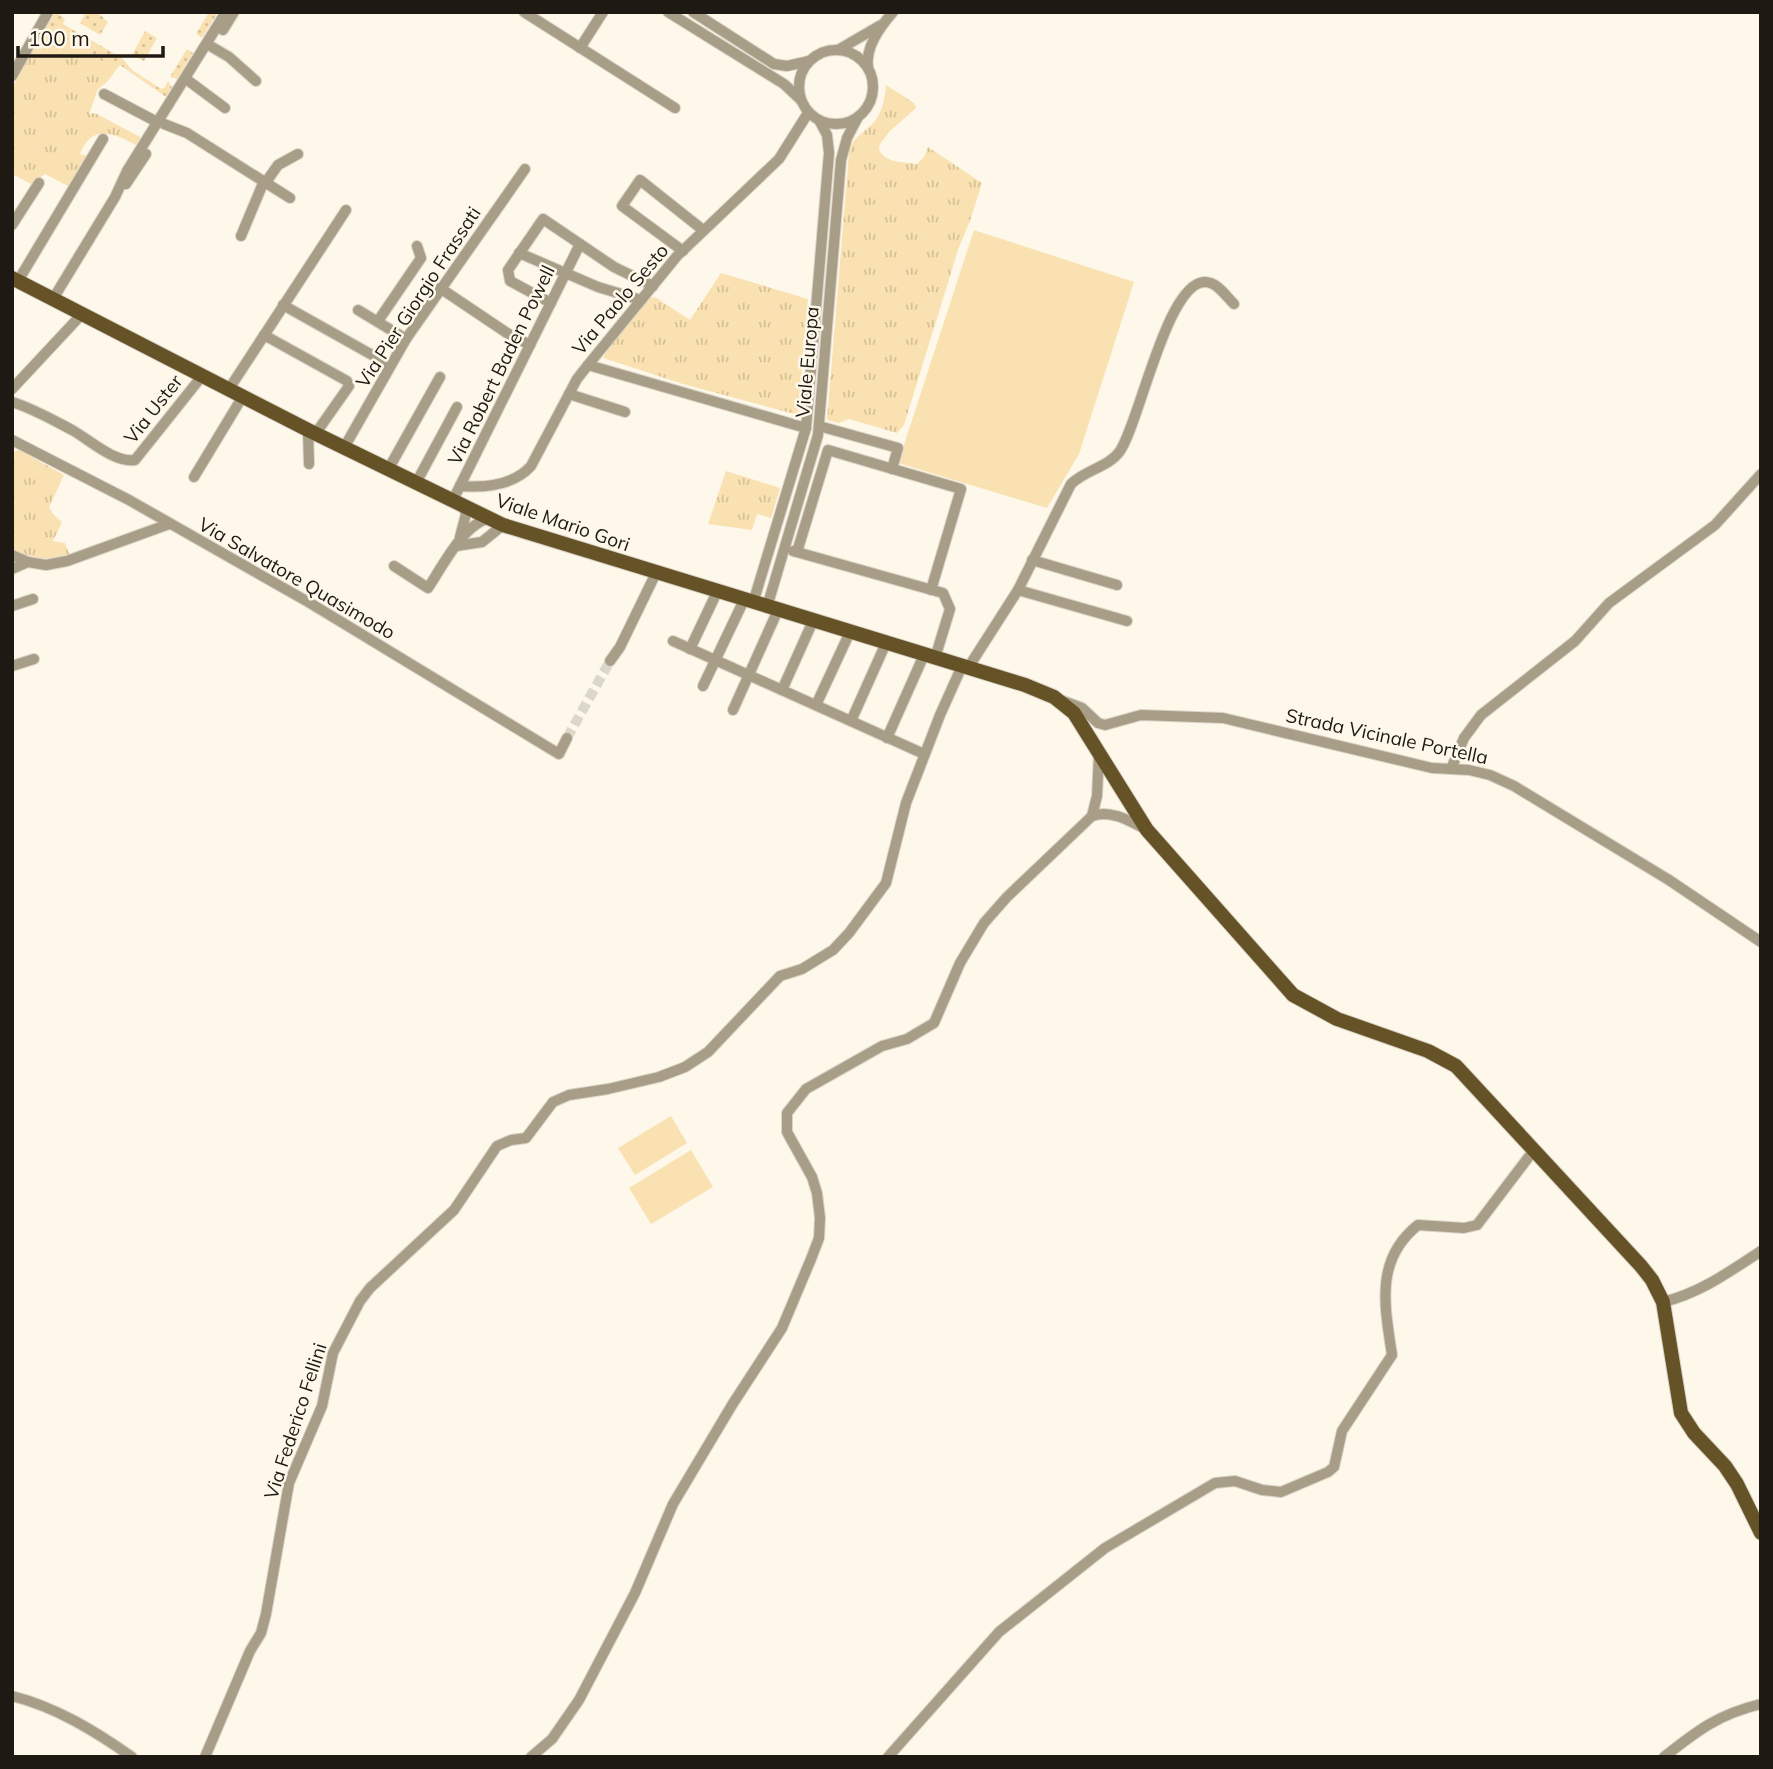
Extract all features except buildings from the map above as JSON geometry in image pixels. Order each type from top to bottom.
[{"type":"main road","name":"Viale Mario Gori","points":[[15,279],[489,519],[717,592],[1025,685],[1054,697]]},
{"type":"main road","points":[[1054,697],[1074,713],[1147,830],[1293,995],[1336,1018],[1428,1051],[1456,1066],[1641,1266],[1663,1302],[1681,1413],[1693,1433],[1725,1466],[1761,1533]]},
{"type":"street","points":[[12,76],[48,12]]},
{"type":"street","points":[[53,299],[115,197],[132,176],[226,12]]},
{"type":"street","points":[[161,123],[234,12]]},
{"type":"street","points":[[524,12],[675,108]]},
{"type":"street","points":[[580,48],[603,12]]},
{"type":"street","points":[[668,12],[784,84],[800,100],[808,113],[819,121],[839,124],[858,117],[866,109],[873,89],[868,68],[869,50],[893,12]]},
{"type":"street","points":[[693,12],[708,17],[774,64],[788,66],[809,61]]},
{"type":"street","points":[[800,100],[798,83],[809,61],[817,54],[838,50],[883,24]]},
{"type":"street","points":[[212,47],[229,57],[256,81]]},
{"type":"street","points":[[838,50],[858,57],[868,68]]},
{"type":"street","points":[[190,82],[225,108]]},
{"type":"street","points":[[104,94],[187,133],[290,198]]},
{"type":"street","name":"Via Paolo Sesto","points":[[460,486],[481,488],[522,476],[531,466],[569,394],[588,365],[682,251],[779,159],[808,113]]},
{"type":"street","name":"Viale Europa","points":[[761,605],[785,548],[819,426],[841,160],[847,138],[858,117]]},
{"type":"street","name":"Viale Europa","points":[[761,605],[806,428],[829,153],[827,135],[819,121]]},
{"type":"street","points":[[15,279],[103,139]]},
{"type":"street","points":[[241,236],[265,182],[278,164],[298,154]]},
{"type":"street","name":"Via Pier Giorgio Frassati","points":[[345,446],[406,339],[525,169]]},
{"type":"street","points":[[682,251],[622,206],[639,180],[703,230]]},
{"type":"street","points":[[14,219],[39,183]]},
{"type":"street","points":[[194,478],[264,335],[346,210]]},
{"type":"street","points":[[551,303],[510,281],[508,270],[543,219],[631,277],[653,286]]},
{"type":"street","name":"Via Robert Baden Powell","points":[[458,502],[460,486],[580,244]]},
{"type":"street","points":[[378,321],[421,258],[417,246]]},
{"type":"street","points":[[519,253],[598,287],[641,300]]},
{"type":"street","name":"Via Federico Fellini","points":[[205,1757],[250,1651],[261,1633],[289,1483],[322,1406],[333,1353],[360,1301],[370,1288],[454,1210],[498,1146],[511,1140],[526,1138],[553,1102],[569,1095],[659,1077],[685,1067],[708,1052],[780,976],[802,969],[833,950],[886,883],[906,803],[924,754],[965,667],[1018,590],[1071,484],[1113,458],[1129,436],[1160,342],[1185,292],[1194,285],[1205,282],[1215,285],[1234,304]]},
{"type":"street","points":[[440,288],[507,333],[530,345]]},
{"type":"street","points":[[283,305],[390,365]]},
{"type":"street","points":[[358,310],[406,339]]},
{"type":"street","points":[[12,389],[82,314]]},
{"type":"street","points":[[264,335],[347,381],[349,386],[312,431],[310,464]]},
{"type":"street","points":[[588,365],[806,428]]},
{"type":"street","name":"Via Uster","points":[[12,402],[72,430],[116,457],[130,461],[140,456],[202,376]]},
{"type":"street","points":[[388,468],[440,377]]},
{"type":"street","points":[[569,394],[625,412]]},
{"type":"street","points":[[416,483],[457,407]]},
{"type":"street","points":[[819,426],[898,448],[892,469]]},
{"type":"street","name":"Via Salvatore Quasimodo","points":[[12,440],[129,500],[310,603],[559,754],[567,738]]},
{"type":"street","points":[[797,552],[828,450],[961,489],[931,590]]},
{"type":"street","points":[[1451,769],[1464,738],[1481,715],[1575,641],[1609,603],[1715,524],[1761,474]]},
{"type":"street","points":[[456,546],[465,525],[466,514],[458,502]]},
{"type":"street","points":[[456,546],[488,538],[489,519]]},
{"type":"street","points":[[473,543],[489,519]]},
{"type":"street","points":[[394,566],[428,588],[472,527],[489,519]]},
{"type":"street","points":[[12,555],[28,562],[46,565],[67,561],[169,524]]},
{"type":"street","points":[[785,548],[943,593],[950,608],[930,656],[887,737]]},
{"type":"street","points":[[1032,560],[1117,585]]},
{"type":"street","points":[[12,569],[28,562]]},
{"type":"street","points":[[610,661],[620,647],[656,573]]},
{"type":"street","points":[[1018,590],[1127,621]]},
{"type":"street","points":[[690,649],[717,592]]},
{"type":"street","points":[[12,606],[33,599]]},
{"type":"street","points":[[703,686],[716,660],[761,605]]},
{"type":"street","points":[[733,710],[749,675],[761,605]]},
{"type":"street","points":[[782,690],[813,621]]},
{"type":"street","points":[[816,705],[850,632]]},
{"type":"street","points":[[673,641],[924,754]]},
{"type":"street","points":[[850,721],[887,643]]},
{"type":"street","points":[[12,666],[34,659]]},
{"type":"street","name":"Strada Vicinale Portella","points":[[1054,697],[1082,708],[1098,723],[1105,725],[1141,715],[1223,718],[1432,768],[1469,770],[1490,775],[1514,786],[1669,880],[1761,942]]},
{"type":"street","points":[[1092,817],[1097,796],[1099,754]]},
{"type":"street","points":[[531,1757],[552,1739],[579,1700],[635,1593],[673,1504],[782,1328],[820,1238],[821,1218],[817,1193],[812,1177],[787,1132],[788,1113],[806,1089],[882,1046],[907,1039],[934,1023],[960,963],[984,923],[1007,897],[1092,817],[1109,814],[1147,830]]},
{"type":"street","points":[[888,1757],[999,1632],[1105,1548],[1215,1483],[1236,1481],[1281,1492],[1334,1467],[1342,1431],[1392,1355],[1384,1296],[1388,1271],[1402,1237],[1418,1225],[1464,1228],[1477,1225],[1534,1150]]},
{"type":"street","points":[[1663,1302],[1683,1297],[1714,1282],[1761,1251]]},
{"type":"street","points":[[12,1696],[32,1701],[89,1727],[132,1757]]},
{"type":"street","points":[[1664,1757],[1701,1728],[1732,1711],[1761,1703]]},
{"type":"green space","points":[[56,12],[61,12],[60,15],[65,19],[63,24],[122,58],[132,70],[161,89],[168,81],[172,87],[166,97],[120,65],[116,70],[46,26]]},
{"type":"green space","points":[[86,12],[97,12],[108,22],[100,35],[80,23]]},
{"type":"green space","points":[[209,12],[218,12],[202,38],[196,34]]},
{"type":"green space","points":[[46,26],[116,70],[98,89],[89,114],[95,113],[142,138],[138,146],[113,135],[98,134],[91,137],[80,154],[88,156],[70,187],[45,174],[31,184],[12,174],[12,88]]},
{"type":"green space","points":[[145,31],[157,38],[144,61],[132,55]]},
{"type":"green space","points":[[187,49],[193,53],[177,79],[170,77]]},
{"type":"green space","points":[[886,85],[914,103],[916,108],[890,131],[880,144],[879,150],[882,154],[895,161],[917,164],[928,147],[982,183],[959,247],[904,425],[897,433],[849,419],[839,423],[827,420],[849,153],[853,142],[879,114]]},
{"type":"green space","points":[[974,230],[1134,282],[1079,454],[1047,508],[898,463]]},
{"type":"green space","points":[[721,273],[808,299],[798,415],[683,384],[603,358],[611,344],[649,298],[655,297],[690,320]]},
{"type":"green space","points":[[19,450],[64,475],[49,507],[62,522],[53,541],[65,543],[70,556],[40,558],[12,548],[12,452]]},
{"type":"green space","points":[[726,471],[780,488],[771,518],[757,514],[752,530],[708,524]]},
{"type":"green space","points":[[671,1116],[687,1143],[635,1175],[618,1148]]},
{"type":"green space","points":[[691,1150],[713,1187],[651,1224],[629,1188]]},
{"type":"tunnel","points":[[567,738],[610,661]]}]
